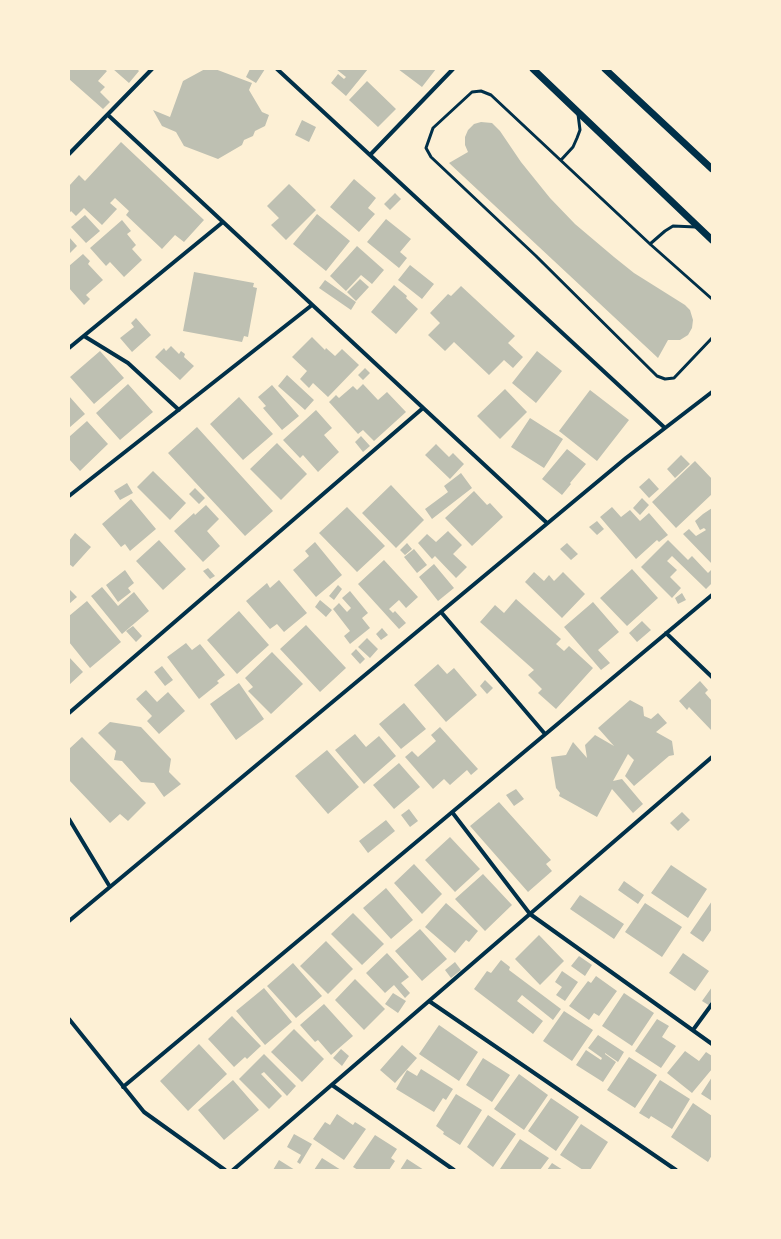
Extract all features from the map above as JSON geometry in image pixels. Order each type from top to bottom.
[{"type":"street","points":[[69,154],[152,69]]},
{"type":"street","points":[[277,69],[665,428]]},
{"type":"street","points":[[370,155],[453,69]]},
{"type":"street","points":[[533,69],[712,240]]},
{"type":"street","points":[[605,69],[712,169]]},
{"type":"street","points":[[108,114],[548,523]]},
{"type":"street","points":[[69,348],[223,222]]},
{"type":"street","points":[[69,496],[312,304]]},
{"type":"street","points":[[84,336],[128,363],[178,410]]},
{"type":"street","points":[[69,921],[626,458],[712,392]]},
{"type":"street","points":[[69,713],[424,408]]},
{"type":"street","points":[[123,1087],[712,595]]},
{"type":"street","points":[[441,612],[545,734]]},
{"type":"street","points":[[666,633],[712,677]]},
{"type":"street","points":[[233,1170],[712,757]]},
{"type":"street","points":[[452,812],[530,914],[712,1044]]},
{"type":"street","points":[[69,819],[110,887]]},
{"type":"street","points":[[429,1001],[676,1170]]},
{"type":"street","points":[[693,1030],[712,1004]]},
{"type":"street","points":[[69,1018],[144,1112],[225,1170]]},
{"type":"street","points":[[332,1085],[454,1170]]},
{"type":"lane","points":[[712,299],[650,244],[491,95],[481,91],[472,92],[433,128],[426,148],[431,157],[536,256],[657,376],[666,379],[674,378],[712,338]]},
{"type":"lane","points":[[561,160],[573,147],[580,130],[578,112]]},
{"type":"lane","points":[[650,244],[673,226],[698,227]]},
{"type":"building","points":[[69,69],[104,69],[107,71],[98,81],[105,87],[100,92],[110,102],[103,109],[69,79]]},
{"type":"building","points":[[113,69],[137,69],[139,71],[129,83]]},
{"type":"building","points":[[205,69],[215,69],[252,83],[249,90],[262,112],[269,115],[265,126],[255,131],[253,136],[244,140],[242,145],[218,159],[184,146],[176,132],[162,126],[153,110],[170,117],[183,81]]},
{"type":"building","points":[[250,69],[265,69],[256,83],[246,77]]},
{"type":"building","points":[[336,69],[368,69],[346,96],[331,83],[338,74],[344,79],[346,77]]},
{"type":"building","points":[[398,69],[436,69],[422,87]]},
{"type":"building","points":[[367,81],[396,109],[378,127],[349,100]]},
{"type":"building","points":[[302,120],[316,127],[309,142],[295,135]]},
{"type":"building","points":[[481,122],[492,123],[500,131],[521,162],[550,198],[575,224],[634,273],[685,305],[690,310],[693,320],[692,328],[688,335],[680,340],[668,340],[658,358],[449,163],[468,152],[465,145],[465,137],[468,130],[474,124]]},
{"type":"building","points":[[121,142],[204,220],[184,242],[175,235],[162,249],[126,215],[129,211],[115,198],[110,203],[117,209],[102,225],[84,208],[76,216],[71,211],[69,214],[69,186],[79,175],[85,181]]},
{"type":"building","points":[[354,179],[376,198],[368,208],[375,214],[359,232],[330,207]]},
{"type":"building","points":[[289,184],[316,210],[286,240],[271,225],[279,218],[267,206]]},
{"type":"building","points":[[395,193],[401,199],[390,210],[384,204]]},
{"type":"building","points":[[317,214],[350,241],[326,271],[293,244]]},
{"type":"building","points":[[85,215],[100,231],[86,243],[71,227]]},
{"type":"building","points":[[386,219],[411,239],[400,252],[407,258],[399,268],[367,242]]},
{"type":"building","points":[[122,220],[131,231],[127,234],[136,245],[132,249],[142,260],[124,277],[110,262],[106,266],[90,248]]},
{"type":"building","points":[[69,237],[77,246],[69,254]]},
{"type":"building","points":[[357,246],[384,270],[372,284],[361,275],[346,291],[330,276]]},
{"type":"building","points":[[83,254],[90,261],[88,264],[103,280],[86,295],[90,299],[84,305],[69,288],[69,266]]},
{"type":"building","points":[[410,265],[434,284],[422,299],[398,280]]},
{"type":"building","points":[[194,272],[254,283],[253,287],[257,288],[248,337],[244,336],[242,342],[183,331]]},
{"type":"building","points":[[360,279],[369,287],[356,301],[347,292]]},
{"type":"building","points":[[325,280],[356,302],[351,310],[319,288]]},
{"type":"building","points":[[394,285],[407,296],[406,298],[418,309],[396,334],[371,312]]},
{"type":"building","points":[[461,286],[515,336],[508,343],[523,357],[513,368],[504,360],[489,375],[454,342],[445,351],[428,335],[440,323],[430,313],[448,294],[451,296]]},
{"type":"building","points":[[136,318],[151,335],[132,352],[120,338],[134,327],[131,323]]},
{"type":"building","points":[[312,337],[325,350],[326,348],[335,356],[342,349],[359,365],[328,397],[313,383],[309,388],[300,379],[307,371],[292,357]]},
{"type":"building","points":[[171,346],[179,354],[181,351],[185,354],[184,357],[194,366],[180,380],[155,357],[164,348],[166,351]]},
{"type":"building","points":[[100,351],[124,378],[94,404],[70,377]]},
{"type":"building","points":[[537,351],[562,371],[536,403],[512,383]]},
{"type":"building","points":[[365,368],[370,373],[363,380],[358,375]]},
{"type":"building","points":[[287,375],[314,400],[305,410],[278,386]]},
{"type":"building","points":[[128,384],[153,412],[120,440],[96,413]]},
{"type":"building","points":[[363,384],[378,400],[387,392],[406,412],[374,441],[363,430],[358,434],[329,402],[336,395],[339,398],[353,386],[357,390]]},
{"type":"building","points":[[272,385],[299,416],[282,430],[263,408],[266,406],[258,397]]},
{"type":"building","points":[[505,389],[527,412],[500,439],[477,416]]},
{"type":"building","points":[[590,390],[629,420],[597,461],[559,431]]},
{"type":"building","points":[[69,396],[85,414],[69,428]]},
{"type":"building","points":[[239,397],[273,434],[243,460],[210,424]]},
{"type":"building","points":[[316,410],[332,428],[324,435],[339,452],[318,472],[303,455],[300,458],[283,440]]},
{"type":"building","points":[[530,418],[563,439],[544,468],[511,447]]},
{"type":"building","points":[[87,421],[108,444],[80,471],[69,459],[69,437]]},
{"type":"building","points":[[197,427],[273,511],[245,536],[168,453]]},
{"type":"building","points":[[361,436],[370,446],[363,452],[355,442]]},
{"type":"building","points":[[277,443],[307,474],[281,500],[250,469]]},
{"type":"building","points":[[436,444],[449,457],[453,453],[464,464],[450,479],[425,455]]},
{"type":"building","points":[[567,449],[586,464],[562,495],[542,479]]},
{"type":"building","points":[[681,455],[690,464],[675,478],[667,469]]},
{"type":"building","points":[[695,461],[712,479],[712,494],[676,528],[652,502]]},
{"type":"building","points":[[153,471],[186,503],[170,520],[137,487]]},
{"type":"building","points":[[461,473],[472,488],[432,519],[425,509],[448,492],[444,486]]},
{"type":"building","points":[[649,478],[659,489],[649,498],[639,487]]},
{"type":"building","points":[[127,483],[133,493],[120,500],[114,491]]},
{"type":"building","points":[[391,485],[424,520],[396,548],[362,513]]},
{"type":"building","points":[[195,488],[205,498],[199,504],[189,494]]},
{"type":"building","points":[[474,491],[487,505],[490,503],[503,517],[472,546],[445,518]]},
{"type":"building","points":[[642,498],[649,505],[640,515],[633,508]]},
{"type":"building","points":[[131,499],[156,529],[130,551],[125,544],[121,547],[102,524]]},
{"type":"building","points":[[206,505],[219,519],[207,531],[220,546],[203,562],[174,531],[194,513],[195,515]]},
{"type":"building","points":[[347,507],[385,546],[357,572],[319,533]]},
{"type":"building","points":[[612,507],[621,517],[630,510],[640,521],[649,513],[668,535],[659,542],[657,540],[636,559],[600,517]]},
{"type":"building","points":[[712,508],[712,564],[683,534],[689,529],[696,536],[706,530],[704,528],[700,530],[695,521]]},
{"type":"building","points":[[597,521],[604,529],[597,535],[589,527]]},
{"type":"building","points":[[448,531],[462,545],[453,554],[467,567],[456,578],[435,556],[432,559],[418,543],[427,534],[436,542]]},
{"type":"building","points":[[75,533],[91,547],[73,567],[69,564],[69,541]]},
{"type":"building","points":[[159,540],[186,569],[163,590],[136,561]]},
{"type":"building","points":[[668,540],[688,560],[692,556],[708,573],[712,569],[712,583],[706,589],[672,556],[667,561],[677,570],[670,577],[681,588],[672,598],[641,567]]},
{"type":"building","points":[[315,542],[342,575],[316,597],[293,570],[309,556],[305,551]]},
{"type":"building","points":[[407,543],[412,549],[405,555],[400,550]]},
{"type":"building","points":[[567,543],[578,554],[571,560],[560,549]]},
{"type":"building","points":[[414,549],[427,565],[417,573],[404,557]]},
{"type":"building","points":[[384,560],[418,597],[406,608],[399,600],[389,609],[393,613],[395,611],[406,623],[399,629],[358,584]]},
{"type":"building","points":[[434,564],[454,588],[438,601],[419,577]]},
{"type":"building","points":[[208,568],[215,576],[210,579],[203,571]]},
{"type":"building","points":[[632,569],[658,598],[627,626],[600,598]]},
{"type":"building","points":[[125,570],[134,583],[128,588],[131,592],[118,602],[106,585]]},
{"type":"building","points":[[534,572],[544,581],[549,575],[554,581],[563,572],[585,594],[562,618],[525,582]]},
{"type":"building","points":[[279,580],[307,613],[284,632],[277,624],[270,629],[246,601],[267,583],[270,588]]},
{"type":"building","points":[[338,585],[342,589],[334,600],[329,596]]},
{"type":"building","points":[[102,587],[118,606],[134,592],[149,611],[122,634],[91,596]]},
{"type":"building","points":[[69,589],[77,597],[69,604]]},
{"type":"building","points":[[350,591],[368,613],[362,618],[370,628],[350,644],[344,636],[350,631],[333,609],[339,603],[347,612],[351,608],[342,598]]},
{"type":"building","points":[[682,593],[686,600],[678,604],[675,598]]},
{"type":"building","points":[[516,599],[561,639],[556,644],[564,651],[569,646],[593,668],[556,709],[538,693],[542,689],[528,675],[534,670],[480,622],[495,605],[504,613]]},
{"type":"building","points":[[320,600],[332,610],[326,617],[315,607]]},
{"type":"building","points":[[87,601],[121,642],[90,668],[69,642],[69,616]]},
{"type":"building","points":[[593,602],[619,632],[598,650],[610,663],[601,670],[564,627]]},
{"type":"building","points":[[239,611],[269,645],[237,674],[207,640]]},
{"type":"building","points":[[642,621],[651,630],[637,642],[629,633]]},
{"type":"building","points":[[306,625],[346,668],[320,692],[280,649]]},
{"type":"building","points":[[133,626],[142,636],[136,642],[126,631]]},
{"type":"building","points":[[382,628],[388,635],[381,640],[376,634]]},
{"type":"building","points":[[367,638],[378,649],[370,658],[358,647]]},
{"type":"building","points":[[186,643],[192,650],[200,644],[225,675],[217,681],[219,683],[199,699],[167,657]]},
{"type":"building","points":[[356,649],[365,659],[360,664],[351,654]]},
{"type":"building","points":[[272,652],[303,684],[271,714],[248,691],[253,687],[245,678]]},
{"type":"building","points":[[69,657],[83,672],[69,685]]},
{"type":"building","points":[[438,664],[447,674],[454,668],[477,695],[446,722],[414,685]]},
{"type":"building","points":[[162,666],[173,680],[165,686],[154,672]]},
{"type":"building","points":[[485,680],[493,688],[487,694],[480,686]]},
{"type":"building","points":[[700,681],[708,690],[705,693],[712,701],[712,731],[689,707],[687,710],[679,701]]},
{"type":"building","points":[[239,683],[264,719],[236,740],[210,704]]},
{"type":"building","points":[[146,690],[157,702],[168,692],[185,711],[159,734],[147,721],[152,716],[136,699]]},
{"type":"building","points":[[630,700],[643,707],[644,716],[651,719],[658,713],[667,723],[656,732],[672,741],[674,755],[669,756],[634,786],[625,776],[634,760],[628,754],[613,781],[622,779],[643,804],[633,813],[612,789],[597,817],[559,796],[560,793],[556,788],[551,757],[566,755],[573,742],[587,758],[585,745],[595,735],[614,746],[598,728]]},
{"type":"building","points":[[404,703],[426,729],[401,749],[379,724]]},
{"type":"building","points":[[110,722],[141,727],[171,759],[169,772],[181,784],[164,797],[154,783],[141,782],[122,761],[114,760],[116,751],[98,733]]},
{"type":"building","points":[[440,727],[478,769],[471,775],[467,770],[450,785],[444,779],[433,789],[405,757],[412,751],[418,757],[436,741],[431,735]]},
{"type":"building","points":[[355,734],[366,747],[379,736],[396,756],[364,784],[335,750]]},
{"type":"building","points":[[82,737],[146,803],[128,821],[120,814],[110,823],[69,780],[69,749]]},
{"type":"building","points":[[327,750],[359,787],[328,814],[295,776]]},
{"type":"building","points":[[399,763],[420,787],[394,809],[373,785]]},
{"type":"building","points":[[516,789],[524,799],[514,806],[506,795]]},
{"type":"building","points":[[499,802],[551,860],[546,864],[552,871],[528,892],[470,826]]},
{"type":"building","points":[[409,809],[418,821],[410,827],[401,815]]},
{"type":"building","points":[[682,812],[690,820],[678,831],[670,823]]},
{"type":"building","points":[[386,820],[395,831],[368,853],[359,841]]},
{"type":"building","points":[[450,837],[480,869],[455,892],[425,860]]},
{"type":"building","points":[[414,864],[442,894],[422,914],[394,883]]},
{"type":"building","points":[[671,865],[707,889],[688,918],[651,893]]},
{"type":"building","points":[[483,874],[512,905],[485,931],[455,899]]},
{"type":"building","points":[[624,881],[644,895],[638,904],[618,890]]},
{"type":"building","points":[[386,888],[413,920],[391,939],[363,908]]},
{"type":"building","points":[[580,895],[624,924],[614,939],[570,909]]},
{"type":"building","points":[[712,901],[712,929],[703,942],[690,933]]},
{"type":"building","points":[[446,903],[478,931],[469,942],[466,940],[455,953],[425,927]]},
{"type":"building","points":[[645,903],[682,927],[662,957],[625,932]]},
{"type":"building","points":[[353,913],[384,944],[362,965],[331,934]]},
{"type":"building","points":[[420,929],[447,959],[422,981],[395,951]]},
{"type":"building","points":[[539,935],[564,961],[540,985],[515,959]]},
{"type":"building","points":[[326,941],[353,969],[328,994],[300,966]]},
{"type":"building","points":[[387,953],[409,977],[401,983],[410,993],[405,998],[394,985],[385,993],[366,973]]},
{"type":"building","points":[[683,953],[709,971],[695,991],[669,973]]},
{"type":"building","points":[[579,956],[592,965],[585,976],[571,966]]},
{"type":"building","points":[[501,960],[510,967],[509,970],[561,1009],[553,1020],[522,995],[517,1001],[543,1021],[533,1034],[474,989],[487,971],[491,973]]},
{"type":"building","points":[[455,962],[461,970],[451,978],[445,970]]},
{"type":"building","points":[[293,963],[322,996],[296,1018],[267,986]]},
{"type":"building","points":[[562,971],[578,982],[565,1001],[556,995],[562,987],[555,982]]},
{"type":"building","points":[[596,976],[617,991],[599,1016],[594,1013],[589,1020],[569,1006],[588,981],[591,983]]},
{"type":"building","points":[[355,979],[385,1009],[364,1030],[335,1000]]},
{"type":"building","points":[[712,987],[712,1004],[710,1006],[702,1001]]},
{"type":"building","points":[[264,988],[292,1022],[265,1045],[236,1011]]},
{"type":"building","points":[[393,993],[406,1001],[398,1013],[385,1004]]},
{"type":"building","points":[[624,993],[654,1013],[632,1046],[602,1026]]},
{"type":"building","points":[[324,1004],[353,1036],[331,1055],[318,1040],[315,1042],[300,1025]]},
{"type":"building","points":[[564,1011],[593,1030],[572,1061],[543,1041]]},
{"type":"building","points":[[232,1016],[261,1046],[247,1059],[245,1057],[234,1067],[208,1039]]},
{"type":"building","points":[[657,1019],[669,1026],[662,1037],[676,1046],[661,1068],[635,1051]]},
{"type":"building","points":[[439,1025],[478,1052],[459,1081],[419,1054]]},
{"type":"building","points":[[294,1029],[324,1059],[302,1082],[271,1052]]},
{"type":"building","points":[[598,1035],[624,1052],[618,1062],[605,1053],[616,1062],[603,1082],[576,1065],[586,1050],[601,1060],[602,1058],[588,1048]]},
{"type":"building","points":[[199,1044],[227,1074],[188,1111],[160,1081]]},
{"type":"building","points":[[402,1045],[417,1058],[395,1083],[380,1070]]},
{"type":"building","points":[[341,1049],[349,1056],[342,1066],[333,1058]]},
{"type":"building","points":[[685,1051],[699,1061],[706,1052],[712,1056],[712,1069],[692,1093],[667,1073]]},
{"type":"building","points":[[264,1054],[296,1086],[287,1096],[264,1072],[261,1074],[282,1096],[269,1109],[239,1079]]},
{"type":"building","points":[[629,1057],[657,1075],[635,1108],[607,1090]]},
{"type":"building","points":[[483,1058],[510,1075],[492,1102],[466,1085]]},
{"type":"building","points":[[421,1069],[453,1089],[446,1100],[443,1098],[434,1112],[396,1089],[407,1070],[417,1076]]},
{"type":"building","points":[[519,1074],[548,1095],[524,1130],[494,1109]]},
{"type":"building","points":[[712,1077],[712,1101],[701,1094]]},
{"type":"building","points":[[233,1080],[259,1110],[224,1140],[198,1110]]},
{"type":"building","points":[[660,1080],[690,1099],[672,1129],[651,1116],[649,1119],[639,1113]]},
{"type":"building","points":[[456,1094],[482,1110],[460,1145],[443,1134],[444,1132],[436,1126]]},
{"type":"building","points":[[551,1098],[579,1117],[556,1151],[528,1131]]},
{"type":"building","points":[[693,1103],[712,1116],[712,1155],[708,1162],[671,1137]]},
{"type":"building","points":[[337,1114],[353,1125],[355,1122],[366,1129],[344,1160],[313,1139],[325,1122],[330,1125]]},
{"type":"building","points":[[488,1115],[516,1134],[493,1167],[467,1147]]},
{"type":"building","points":[[581,1124],[608,1142],[590,1170],[583,1170],[560,1155]]},
{"type":"building","points":[[294,1134],[312,1144],[300,1164],[297,1162],[301,1155],[287,1147]]},
{"type":"building","points":[[375,1135],[397,1149],[391,1158],[395,1161],[389,1170],[358,1170],[353,1167]]},
{"type":"building","points":[[520,1139],[549,1158],[540,1170],[500,1169]]},
{"type":"building","points":[[322,1158],[341,1170],[314,1170]]},
{"type":"building","points":[[407,1159],[424,1170],[400,1170]]},
{"type":"building","points":[[279,1160],[295,1170],[273,1170]]},
{"type":"building","points":[[552,1163],[563,1170],[547,1170]]}]
